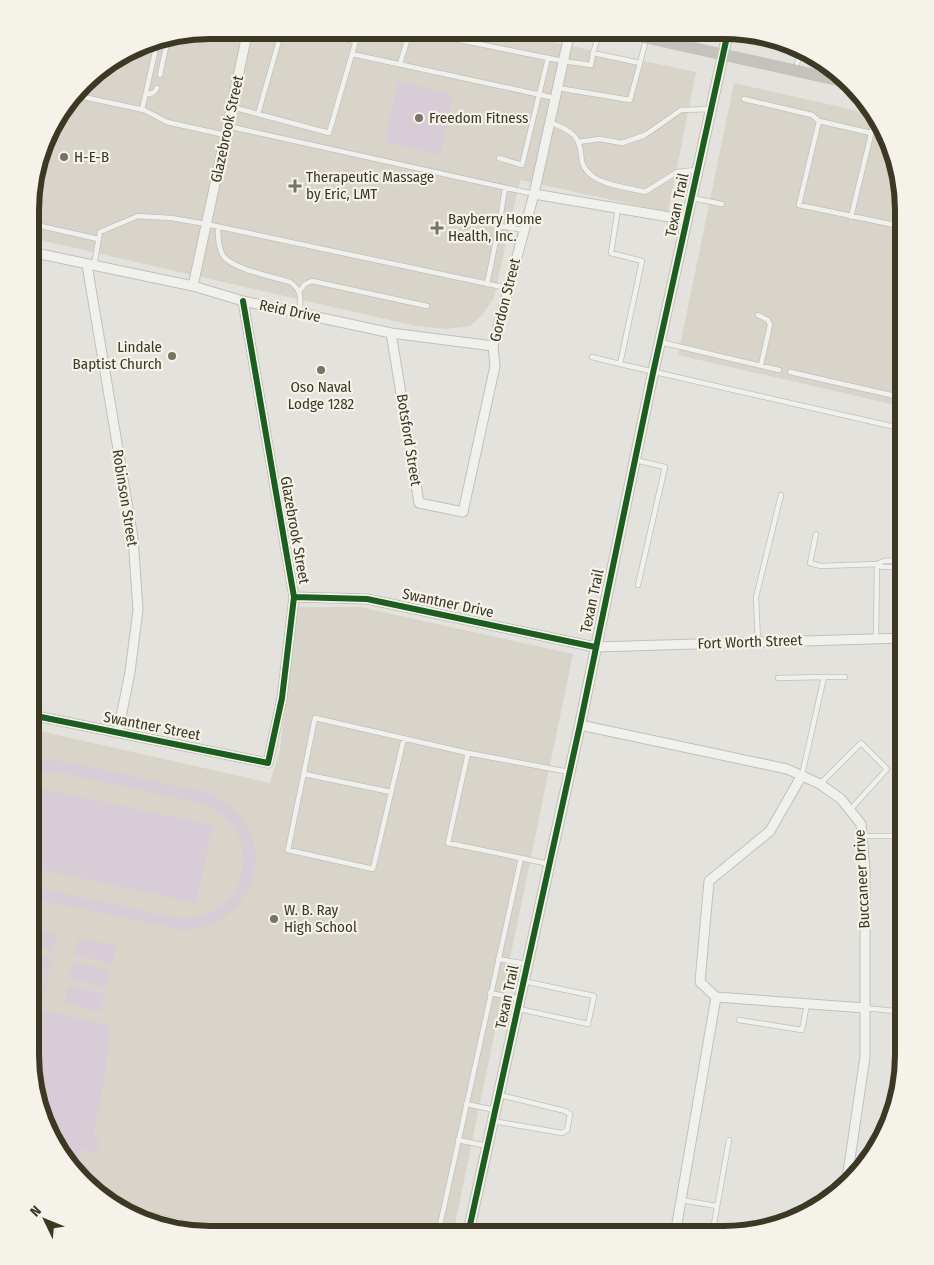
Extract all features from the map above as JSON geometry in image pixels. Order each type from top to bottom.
[{"type":"main road","points":[[651,39],[835,79]]},
{"type":"street","name":"Glazebrook Street","points":[[192,286],[246,39]]},
{"type":"street","name":"Gordon Street","points":[[463,512],[495,366],[493,346],[507,288],[534,194],[568,39]]},
{"type":"street","name":"Texan Trail","points":[[470,1226],[580,726],[653,372],[726,39]]},
{"type":"street","points":[[534,194],[687,220]]},
{"type":"street","name":"Reid Drive","points":[[39,254],[192,286],[243,301],[391,333],[493,346]]},
{"type":"street","name":"Robinson Street","points":[[91,265],[132,538],[138,610],[130,672],[118,732]]},
{"type":"street","name":"Glazebrook Street","points":[[243,301],[294,597],[282,698],[268,763]]},
{"type":"street","name":"Botsford Street","points":[[391,333],[419,503],[463,512]]},
{"type":"street","name":"Swantner Drive","points":[[294,597],[367,599],[596,647]]},
{"type":"street","name":"Fort Worth Street","points":[[596,647],[895,638]]},
{"type":"street","name":"Swantner Street","points":[[39,717],[268,763]]},
{"type":"street","name":"Buccaneer Drive","points":[[580,726],[787,769],[820,784],[841,799],[861,824],[865,870],[865,1057],[848,1173]]},
{"type":"street","points":[[802,775],[770,832],[709,881],[700,982],[716,997],[865,1008]]},
{"type":"street","points":[[677,1226],[716,997]]},
{"type":"lane","points":[[258,114],[279,39]]},
{"type":"lane","points":[[342,39],[356,42]]},
{"type":"lane","points":[[232,107],[329,133],[357,39]]},
{"type":"lane","points":[[400,64],[408,39]]},
{"type":"lane","points":[[454,39],[590,65],[597,39]]},
{"type":"lane","points":[[558,88],[630,100],[646,39]]},
{"type":"lane","points":[[160,75],[166,47],[165,45]]},
{"type":"lane","points":[[142,110],[157,48]]},
{"type":"lane","points":[[593,53],[640,63]]},
{"type":"lane","points":[[352,54],[556,98]]},
{"type":"lane","points":[[796,70],[799,56]]},
{"type":"lane","points":[[499,158],[522,165],[548,58]]},
{"type":"lane","points":[[146,94],[156,92],[157,88]]},
{"type":"lane","points":[[81,97],[142,110],[167,122],[226,131],[534,194]]},
{"type":"lane","points":[[744,99],[812,116],[819,121],[871,133]]},
{"type":"lane","points":[[578,142],[600,139],[622,143],[645,135],[681,110],[711,109]]},
{"type":"lane","points":[[819,121],[799,205],[895,225]]},
{"type":"lane","points":[[550,122],[569,131],[578,142],[581,162],[590,175],[601,181],[645,192],[677,172],[698,170]]},
{"type":"lane","points":[[851,217],[873,126]]},
{"type":"lane","points":[[487,284],[505,188]]},
{"type":"lane","points":[[692,198],[722,204]]},
{"type":"lane","points":[[618,208],[611,253],[642,260],[620,364]]},
{"type":"lane","points":[[91,265],[100,232],[138,216],[171,218],[218,226],[507,288]]},
{"type":"lane","points":[[39,226],[98,239]]},
{"type":"lane","points":[[218,226],[220,248],[224,258],[239,267],[290,282],[297,287],[300,314]]},
{"type":"lane","points":[[499,226],[524,230]]},
{"type":"lane","points":[[299,292],[305,284],[312,281],[427,306]]},
{"type":"lane","points":[[758,315],[768,320],[770,325],[761,365]]},
{"type":"lane","points":[[660,342],[779,370]]},
{"type":"lane","points":[[592,358],[895,427]]},
{"type":"lane","points":[[790,372],[895,396]]},
{"type":"lane","points":[[635,460],[665,468],[638,585]]},
{"type":"lane","points":[[758,642],[756,597],[781,495]]},
{"type":"lane","points":[[816,534],[810,563],[821,566],[877,564],[884,561],[895,560]]},
{"type":"lane","points":[[877,564],[882,567],[895,567]]},
{"type":"lane","points":[[876,638],[877,564]]},
{"type":"lane","points":[[778,678],[845,676]]},
{"type":"lane","points":[[802,775],[824,677]]},
{"type":"lane","points":[[404,738],[373,869],[288,850],[315,718],[404,738],[468,753],[570,772]]},
{"type":"lane","points":[[820,784],[861,744],[888,769],[850,810]]},
{"type":"lane","points":[[468,753],[448,843],[549,864]]},
{"type":"lane","points":[[304,774],[391,792]]},
{"type":"lane","points":[[862,836],[895,836]]},
{"type":"lane","points":[[440,1226],[521,858]]},
{"type":"lane","points":[[498,959],[527,964]]},
{"type":"lane","points":[[490,993],[518,1004],[588,1024],[594,996],[523,981]]},
{"type":"lane","points":[[739,1020],[802,1030],[807,1004]]},
{"type":"lane","points":[[865,1008],[895,1011]]},
{"type":"lane","points":[[493,1121],[562,1133],[567,1130],[570,1114],[565,1111],[498,1095]]},
{"type":"lane","points":[[466,1104],[495,1110]]},
{"type":"lane","points":[[458,1140],[487,1146]]},
{"type":"lane","points":[[714,1226],[729,1140]]},
{"type":"lane","points":[[681,1200],[718,1206]]},
{"type":"lane","points":[[151,1215],[181,1223]]},
{"type":"shaded area","points":[[199,39],[538,39],[696,72],[668,212],[520,180],[494,298],[482,315],[470,326],[446,329],[416,326],[39,240],[40,188],[48,155],[62,124],[81,97],[97,81],[124,62],[155,48]]},
{"type":"shaded area","name":"Freedom Fitness","points":[[398,81],[453,94],[440,155],[385,142]]},
{"type":"shaded area","points":[[734,83],[864,112],[878,134],[886,155],[894,188],[895,405],[678,355]]},
{"type":"shaded area","name":"W. B. Ray High School","points":[[297,607],[360,607],[573,654],[455,1226],[210,1226],[188,1225],[166,1220],[144,1213],[124,1203],[89,1176],[62,1141],[48,1110],[39,1066],[39,731],[270,783],[280,749]]},
{"type":"shaded area","points":[[39,761],[65,761],[201,791],[228,804],[245,823],[254,845],[255,869],[247,892],[232,911],[210,924],[181,930],[39,900],[39,888],[173,917],[199,916],[219,907],[234,891],[242,872],[243,851],[236,831],[221,814],[198,803],[63,773],[39,774]]},
{"type":"shaded area","points":[[39,788],[213,825],[196,903],[39,869]]},
{"type":"shaded area","points":[[39,930],[57,934],[53,951],[39,948]]},
{"type":"shaded area","points":[[78,938],[116,946],[112,964],[74,955]]},
{"type":"shaded area","points":[[39,955],[52,958],[48,975],[39,973]]},
{"type":"shaded area","points":[[73,962],[110,970],[107,988],[69,979]]},
{"type":"shaded area","points":[[39,980],[47,982],[43,999],[39,998]]},
{"type":"shaded area","points":[[68,986],[105,994],[101,1012],[64,1003]]},
{"type":"shaded area","points":[[39,1010],[110,1025],[105,1076],[93,1137],[100,1139],[96,1153],[82,1149],[80,1160],[76,1162],[62,1141],[48,1110],[39,1066]]},
{"type":"cycle path","points":[[470,1226],[580,725],[653,373],[726,39]]},
{"type":"cycle path","points":[[39,717],[268,763],[282,698],[294,597],[243,301]]},
{"type":"cycle path","points":[[294,597],[367,599],[595,647]]},
{"type":"place","name":"Freedom Fitness","points":[[419,118]]},
{"type":"place","name":"H-E-B","points":[[64,157]]},
{"type":"place","name":"Therapeutic Massage by Eric, LMT","points":[[295,186]]},
{"type":"place","name":"Bayberry Home Health, Inc.","points":[[437,228]]},
{"type":"place","name":"Lindale Baptist Church","points":[[172,356]]},
{"type":"place","name":"Oso Naval Lodge 1282","points":[[321,370]]},
{"type":"place","name":"W. B. Ray High School","points":[[274,919]]}]
